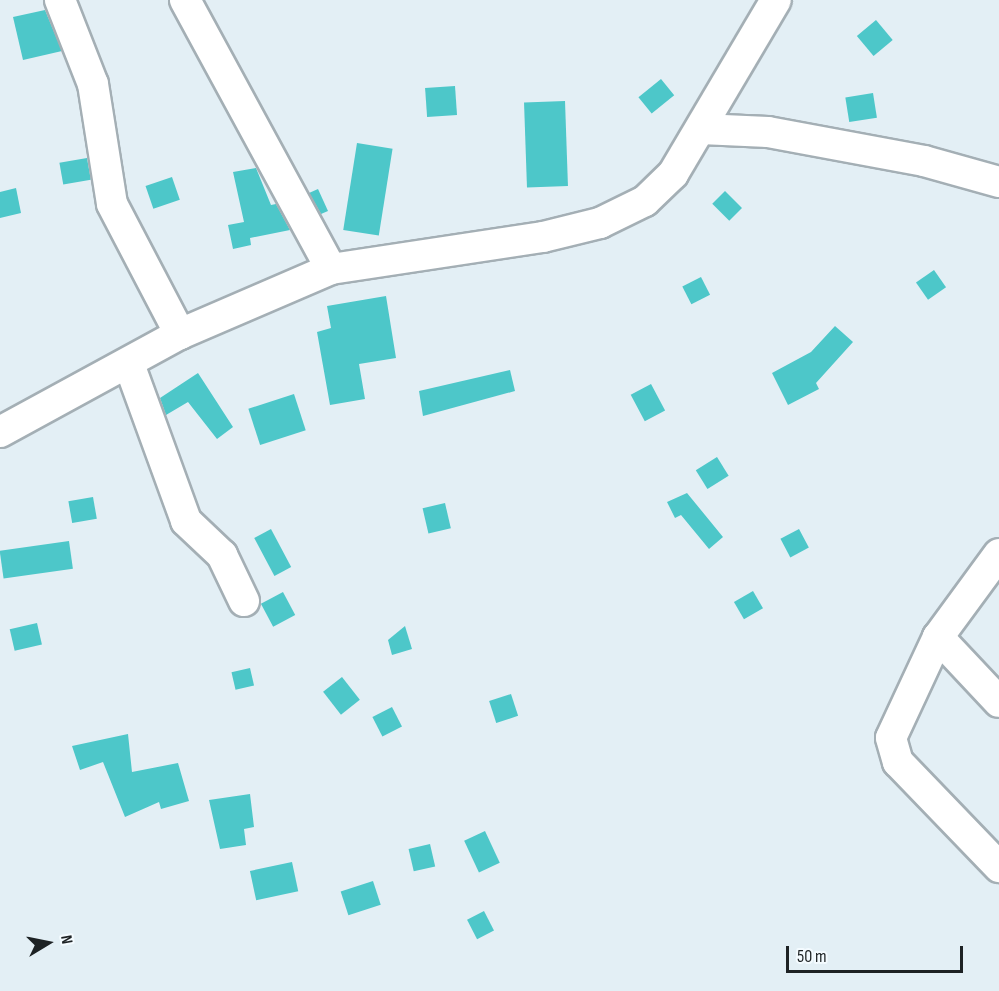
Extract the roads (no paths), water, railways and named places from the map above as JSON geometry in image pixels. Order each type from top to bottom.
[{"type":"street","points":[[60,0],[93,84],[112,204],[180,334]]},
{"type":"street","points":[[185,0],[332,269]]},
{"type":"street","points":[[0,432],[129,364],[180,334],[332,269],[600,223],[645,201],[673,174],[776,0]]},
{"type":"street","points":[[701,129],[768,132],[924,161],[999,182]]},
{"type":"street","points":[[129,364],[186,521],[222,555],[244,601]]},
{"type":"street","points":[[999,554],[938,637],[891,738],[898,762],[999,867]]},
{"type":"street","points":[[938,637],[999,702]]}]
